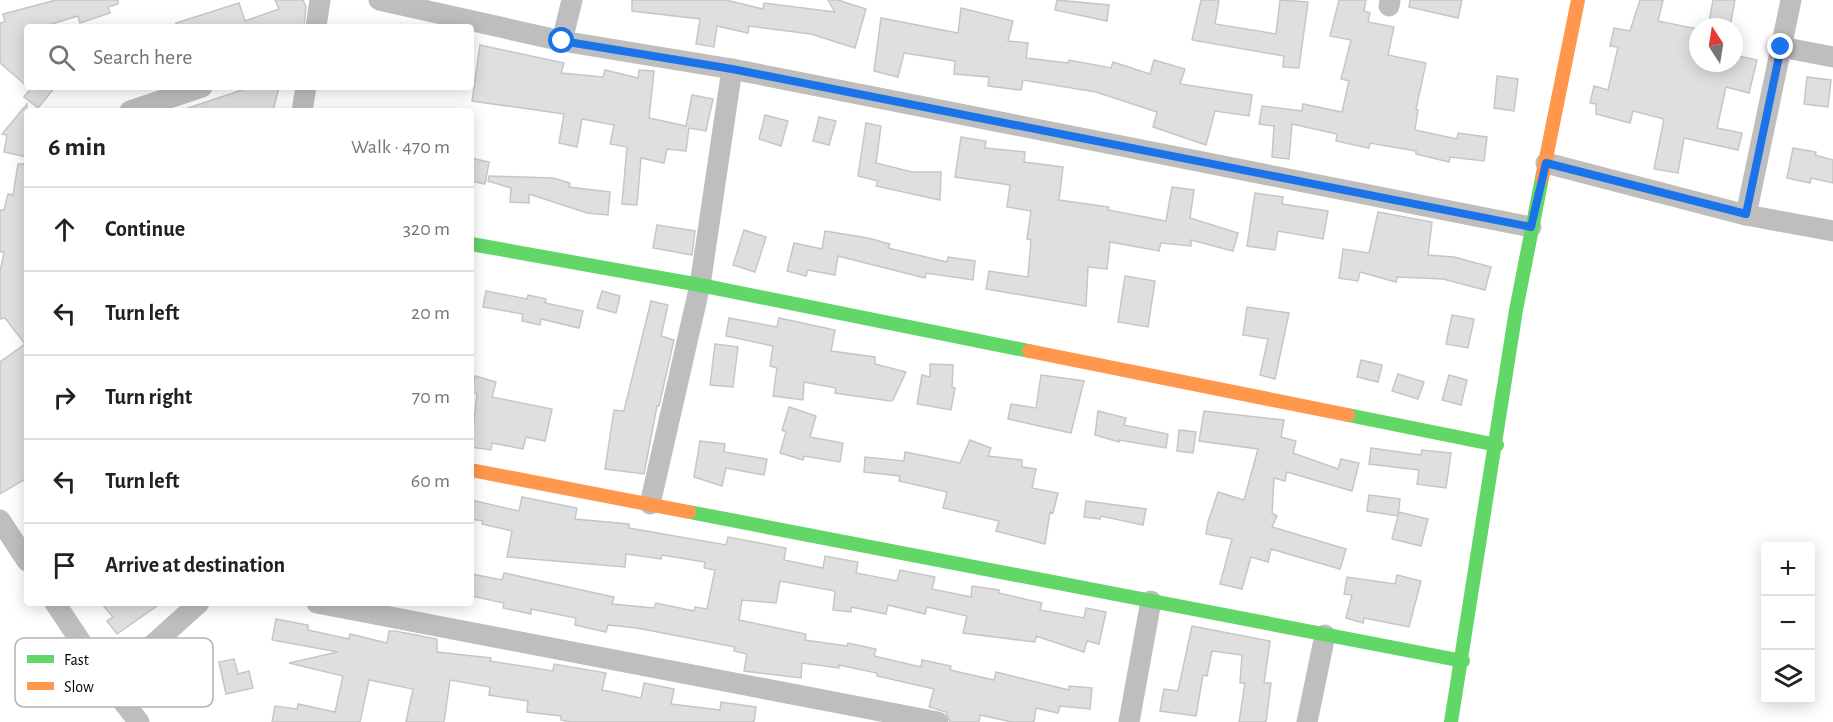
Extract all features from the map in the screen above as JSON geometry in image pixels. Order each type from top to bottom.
[{"type":"street","points":[[316,24],[320,0]]},
{"type":"street","points":[[379,0],[562,41],[732,69],[1531,227]]},
{"type":"street","points":[[562,41],[572,0]]},
{"type":"street","points":[[1451,722],[1463,661],[1531,227],[1578,0]]},
{"type":"street","points":[[1746,214],[1791,0]]},
{"type":"street","points":[[1781,47],[1833,57]]},
{"type":"street","points":[[650,504],[700,285],[732,69]]},
{"type":"street","points":[[139,108],[193,90]]},
{"type":"street","points":[[302,108],[306,90]]},
{"type":"street","points":[[1546,163],[1746,214],[1833,231]]},
{"type":"street","points":[[474,245],[700,285],[1497,445]]},
{"type":"street","points":[[474,471],[1463,661]]},
{"type":"street","points":[[0,520],[24,556]]},
{"type":"street","points":[[1129,722],[1151,601]]},
{"type":"street","points":[[57,606],[78,638]]},
{"type":"street","points":[[160,638],[195,606]]},
{"type":"street","points":[[333,606],[938,722]]},
{"type":"street","points":[[1307,722],[1325,634]]},
{"type":"street","points":[[127,707],[139,722]]},
{"type":"building","points":[[56,0],[118,0],[118,4],[108,7],[110,13],[80,23],[78,16],[52,24],[24,24],[24,83],[0,63],[0,23],[5,22],[3,14]]},
{"type":"building","points":[[275,0],[303,0],[306,7],[304,24],[176,23],[239,3],[245,21],[279,9]]},
{"type":"building","points":[[632,0],[726,0],[763,9],[764,3],[835,12],[828,0],[838,0],[866,9],[855,48],[811,34],[749,26],[748,33],[717,26],[714,47],[696,44],[700,19],[632,11]]},
{"type":"building","points":[[1057,0],[1109,5],[1107,21],[1055,10]]},
{"type":"building","points":[[1201,0],[1219,0],[1215,24],[1276,34],[1280,0],[1308,2],[1299,68],[1283,67],[1284,56],[1192,40]]},
{"type":"building","points":[[1339,0],[1366,0],[1364,11],[1370,13],[1368,22],[1394,27],[1388,55],[1426,63],[1416,109],[1418,110],[1415,130],[1457,139],[1458,133],[1487,137],[1484,161],[1450,157],[1449,162],[1416,154],[1416,151],[1370,143],[1369,148],[1336,141],[1337,134],[1292,124],[1289,159],[1272,157],[1274,126],[1259,124],[1262,106],[1302,111],[1303,104],[1342,112],[1349,81],[1341,79],[1351,40],[1330,36]]},
{"type":"building","points":[[1410,0],[1462,0],[1458,18],[1409,7]]},
{"type":"building","points":[[1640,0],[1663,0],[1658,21],[1689,27],[1689,72],[1743,72],[1743,57],[1757,60],[1749,93],[1726,87],[1717,128],[1742,133],[1738,150],[1684,138],[1678,173],[1654,169],[1664,119],[1633,111],[1630,123],[1596,114],[1596,104],[1590,103],[1594,86],[1608,90],[1618,47],[1610,46],[1614,28],[1630,31]]},
{"type":"building","points":[[1713,0],[1735,0],[1732,18],[1710,18]]},
{"type":"building","points":[[961,8],[1013,21],[1008,41],[1028,43],[1026,58],[1068,63],[1069,60],[1111,68],[1113,62],[1150,74],[1154,60],[1185,69],[1180,84],[1252,95],[1249,116],[1215,111],[1206,145],[1153,127],[1157,112],[1096,92],[1023,80],[1021,90],[988,86],[989,77],[954,74],[955,61],[904,53],[898,77],[874,71],[881,18],[958,33]]},
{"type":"building","points":[[480,45],[564,63],[561,73],[603,77],[605,70],[638,78],[639,70],[654,71],[649,118],[686,126],[692,95],[713,99],[706,131],[689,128],[686,151],[667,149],[664,163],[641,158],[637,205],[622,204],[627,147],[610,144],[614,125],[582,119],[577,147],[559,143],[564,114],[472,101]]},
{"type":"building","points":[[1497,76],[1518,79],[1514,111],[1494,108]]},
{"type":"building","points":[[1807,77],[1831,80],[1828,107],[1804,104]]},
{"type":"building","points":[[30,90],[53,90],[38,108],[24,97]]},
{"type":"building","points":[[242,90],[278,90],[274,108],[188,108]]},
{"type":"building","points":[[27,104],[27,108],[24,108],[24,156],[4,152],[7,135],[2,134]]},
{"type":"building","points":[[765,115],[788,121],[781,146],[759,139]]},
{"type":"building","points":[[819,117],[836,121],[829,145],[813,141]]},
{"type":"building","points":[[866,123],[881,126],[876,163],[912,172],[941,172],[940,200],[876,186],[878,181],[858,176]]},
{"type":"building","points":[[961,137],[986,141],[985,148],[1025,152],[1024,162],[1063,167],[1059,200],[1109,207],[1108,210],[1166,221],[1172,187],[1194,190],[1190,218],[1238,233],[1233,251],[1191,240],[1191,246],[1161,243],[1159,251],[1110,242],[1107,269],[1088,267],[1086,306],[986,289],[989,271],[1028,277],[1031,240],[1027,239],[1031,211],[1007,207],[1010,185],[955,177]]},
{"type":"building","points":[[1793,148],[1816,152],[1815,155],[1833,160],[1833,183],[1811,178],[1810,183],[1787,178]]},
{"type":"building","points":[[474,159],[489,162],[485,184],[474,182]]},
{"type":"building","points":[[18,164],[24,164],[24,343],[5,318],[0,319],[0,272],[4,252],[0,252],[0,210],[4,210],[8,194],[13,195]]},
{"type":"building","points":[[489,176],[553,178],[570,183],[569,187],[610,192],[608,215],[587,213],[529,194],[529,203],[510,202],[511,188],[488,181]]},
{"type":"building","points":[[1255,193],[1283,197],[1282,204],[1328,211],[1323,239],[1278,231],[1275,250],[1247,246]]},
{"type":"building","points":[[1378,212],[1432,222],[1428,255],[1454,257],[1491,267],[1485,290],[1443,279],[1397,277],[1396,282],[1360,272],[1358,281],[1339,278],[1343,249],[1369,253]]},
{"type":"building","points":[[657,225],[695,231],[692,255],[653,248]]},
{"type":"building","points":[[744,230],[766,237],[755,272],[733,265]]},
{"type":"building","points":[[825,231],[868,238],[890,244],[888,248],[947,262],[948,257],[975,261],[973,280],[926,273],[925,278],[838,256],[835,275],[808,270],[806,276],[787,271],[794,243],[822,249]]},
{"type":"building","points":[[1125,276],[1155,281],[1148,327],[1118,322]]},
{"type":"building","points":[[486,291],[527,299],[528,295],[546,299],[545,303],[583,311],[579,328],[541,319],[540,325],[522,321],[523,314],[483,307]]},
{"type":"building","points":[[602,291],[620,296],[616,313],[597,308]]},
{"type":"building","points":[[651,301],[668,305],[661,336],[674,340],[659,406],[657,406],[644,474],[605,469],[614,410],[624,411]]},
{"type":"building","points":[[1247,307],[1289,313],[1275,379],[1260,375],[1268,339],[1243,335]]},
{"type":"building","points":[[1452,315],[1474,319],[1468,348],[1446,344]]},
{"type":"building","points":[[729,318],[777,327],[779,318],[835,330],[831,351],[875,357],[875,364],[906,372],[893,400],[890,401],[835,393],[836,388],[804,382],[803,400],[773,396],[777,368],[770,366],[773,346],[726,336]]},
{"type":"building","points":[[715,344],[738,347],[733,387],[710,385]]},
{"type":"building","points":[[24,345],[24,480],[0,494],[0,362]]},
{"type":"building","points":[[1361,360],[1382,365],[1378,382],[1357,377]]},
{"type":"building","points":[[930,364],[953,365],[952,387],[955,388],[951,410],[917,404],[922,375],[930,377]]},
{"type":"building","points":[[1398,374],[1424,382],[1418,399],[1392,391]]},
{"type":"building","points":[[1041,375],[1084,381],[1071,433],[1008,419],[1011,404],[1036,408]]},
{"type":"building","points":[[1449,375],[1467,380],[1461,405],[1442,400]]},
{"type":"building","points":[[475,376],[496,382],[492,397],[552,409],[545,441],[526,437],[523,449],[492,443],[491,450],[474,447],[477,394],[474,393]]},
{"type":"building","points":[[789,407],[816,416],[810,437],[843,443],[840,462],[804,456],[803,460],[780,453],[786,432],[782,430]]},
{"type":"building","points":[[1098,411],[1126,418],[1124,425],[1168,434],[1166,448],[1119,440],[1119,442],[1095,435]]},
{"type":"building","points":[[1204,411],[1284,420],[1281,437],[1296,441],[1293,453],[1338,469],[1341,459],[1359,463],[1352,491],[1287,472],[1285,481],[1274,478],[1272,513],[1277,516],[1272,527],[1346,549],[1340,569],[1271,549],[1268,562],[1251,557],[1242,589],[1220,584],[1232,539],[1206,534],[1208,522],[1218,492],[1244,500],[1258,449],[1199,441]]},
{"type":"building","points":[[1179,430],[1196,432],[1193,453],[1177,451]]},
{"type":"building","points":[[970,440],[991,448],[988,456],[1022,460],[1022,467],[1036,469],[1032,488],[1058,493],[1053,513],[1050,512],[1045,544],[996,531],[999,521],[943,508],[947,492],[899,481],[900,476],[864,472],[865,457],[904,461],[905,452],[960,463]]},
{"type":"building","points":[[700,441],[725,444],[724,452],[767,459],[764,475],[726,468],[722,486],[694,477]]},
{"type":"building","points":[[1371,448],[1421,455],[1422,450],[1451,453],[1446,488],[1417,484],[1419,470],[1369,464]]},
{"type":"building","points":[[1369,495],[1400,499],[1398,516],[1367,511]]},
{"type":"building","points":[[522,497],[577,508],[575,519],[629,524],[629,528],[726,545],[728,537],[786,548],[784,560],[823,568],[825,556],[858,562],[856,573],[897,581],[900,570],[935,577],[932,589],[971,597],[972,586],[999,590],[999,593],[1042,603],[1040,610],[1084,618],[1086,608],[1106,612],[1099,644],[1087,641],[1084,652],[1036,636],[1035,642],[963,633],[967,616],[927,607],[925,614],[888,605],[886,614],[851,607],[851,612],[833,610],[835,591],[780,581],[776,603],[742,600],[739,620],[806,634],[805,640],[847,646],[848,643],[876,649],[874,656],[921,667],[922,660],[951,666],[950,670],[994,680],[996,672],[1069,690],[1069,686],[1092,688],[1090,709],[1060,706],[1058,713],[1036,708],[1034,722],[1012,722],[980,715],[979,722],[950,722],[946,712],[929,707],[934,689],[877,676],[877,673],[839,665],[839,668],[802,663],[801,678],[744,671],[747,654],[734,651],[735,647],[637,628],[608,625],[606,632],[575,625],[576,618],[531,609],[531,614],[503,608],[504,603],[474,597],[474,575],[502,580],[504,573],[614,597],[612,604],[654,608],[656,603],[694,611],[695,607],[707,609],[715,570],[704,568],[705,562],[662,555],[661,559],[626,554],[625,567],[507,557],[512,531],[482,524],[483,521],[474,520],[474,501],[519,511]]},
{"type":"building","points":[[1086,501],[1146,509],[1143,525],[1101,516],[1100,519],[1084,517]]},
{"type":"building","points":[[1399,512],[1428,519],[1421,546],[1392,539]]},
{"type":"building","points":[[1397,575],[1421,581],[1409,627],[1364,618],[1363,623],[1346,618],[1352,595],[1344,594],[1347,577],[1395,584]]},
{"type":"building","points":[[104,606],[157,606],[117,634],[107,621],[113,617]]},
{"type":"building","points":[[276,619],[308,625],[308,630],[349,639],[350,634],[387,643],[389,631],[395,631],[437,639],[437,652],[491,658],[490,661],[553,671],[554,664],[606,673],[602,690],[641,698],[644,683],[674,689],[671,704],[720,710],[721,702],[756,707],[754,722],[570,722],[561,720],[561,716],[527,712],[528,701],[489,695],[490,687],[450,680],[444,722],[406,722],[413,689],[369,680],[360,722],[272,722],[275,706],[297,709],[298,704],[335,712],[343,676],[289,663],[338,652],[272,640]]},
{"type":"building","points":[[1192,626],[1270,641],[1264,683],[1271,683],[1266,722],[1239,722],[1245,683],[1240,683],[1242,655],[1212,651],[1207,676],[1203,675],[1196,716],[1160,711],[1164,689],[1178,691]]},
{"type":"building","points":[[234,659],[238,674],[249,671],[253,688],[226,694],[219,662]]},
{"type":"traffic: fast","points":[[1451,722],[1516,310],[1542,178]]},
{"type":"traffic: fast","points":[[474,245],[700,285],[1029,351]]},
{"type":"traffic: fast","points":[[1348,415],[1497,445]]},
{"type":"traffic: fast","points":[[689,512],[1463,661]]},
{"type":"traffic: slow","points":[[1542,178],[1578,0]]},
{"type":"traffic: slow","points":[[1029,351],[1348,415]]},
{"type":"traffic: slow","points":[[474,471],[689,512]]},
{"type":"route","points":[[562,41],[732,69],[1531,227],[1546,163],[1746,214],[1781,47]]}]
